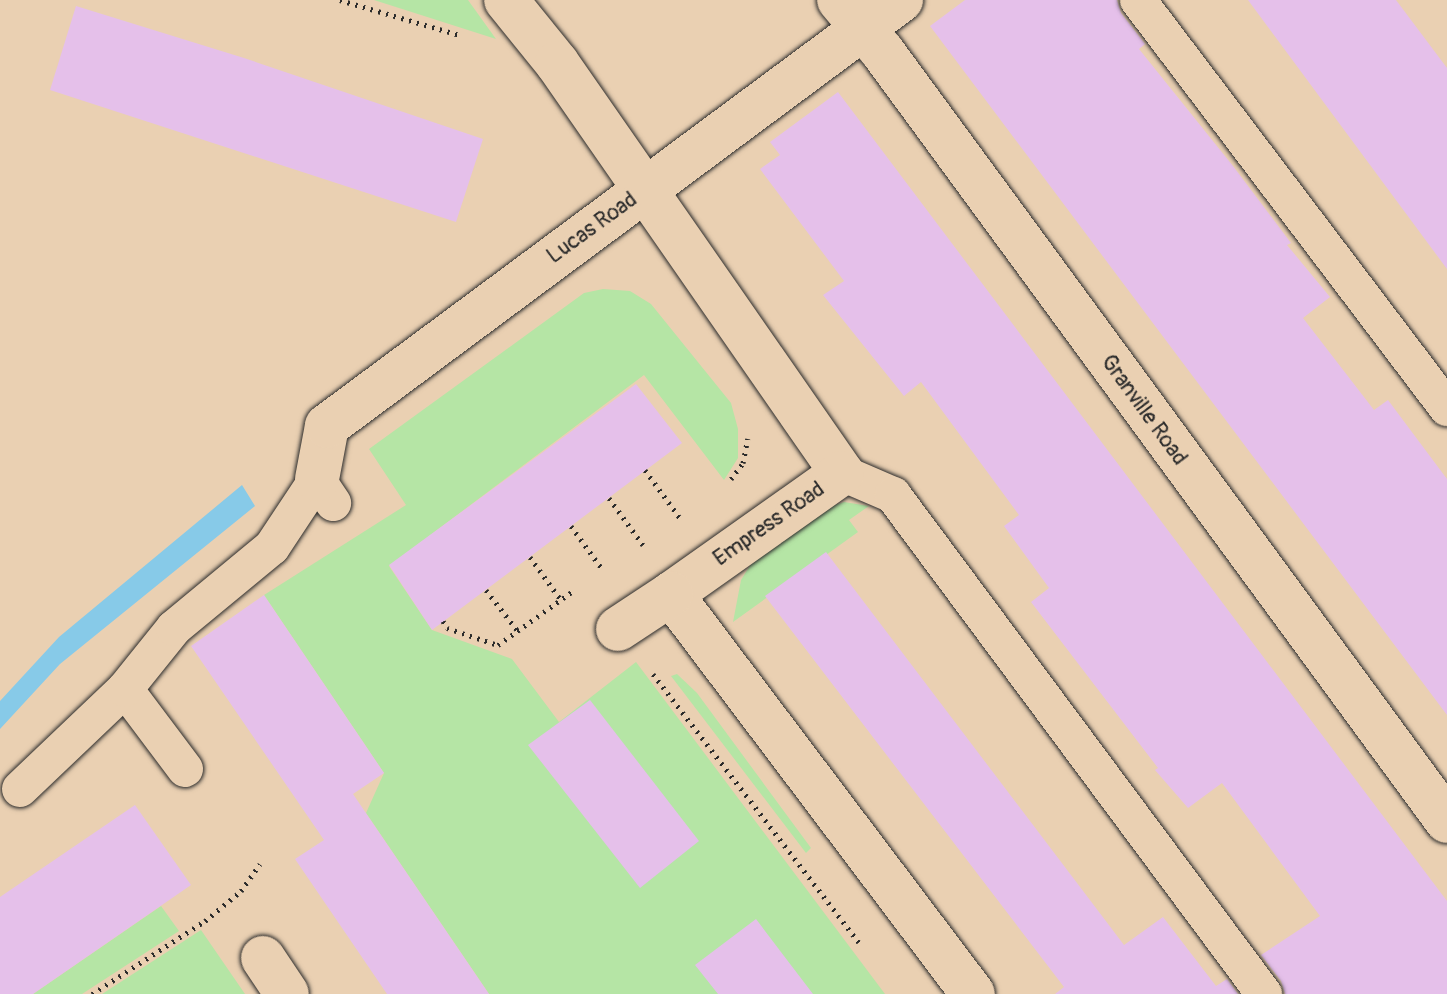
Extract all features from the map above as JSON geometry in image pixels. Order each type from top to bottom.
[{"type":"street","name":"Empress Road","points":[[506,0],[557,63],[842,473],[618,629]]},
{"type":"street","name":"Lucas Road","points":[[325,491],[327,426],[645,189],[851,14],[901,0]]},
{"type":"street","name":"Granville Road","points":[[851,14],[1447,821]]},
{"type":"street","points":[[671,594],[973,994]]},
{"type":"street","points":[[263,958],[287,994]]},
{"type":"lane","points":[[1138,0],[1447,408]]},
{"type":"lane","points":[[842,473],[893,495],[1264,994]]},
{"type":"lane","points":[[20,789],[125,689],[174,628],[272,547],[325,491]]},
{"type":"lane","points":[[125,689],[185,769]]},
{"type":"path","points":[[340,0],[470,38]]},
{"type":"path","points":[[727,484],[743,463],[747,424]]},
{"type":"path","points":[[645,470],[681,518]]},
{"type":"path","points":[[609,498],[643,545]]},
{"type":"path","points":[[668,527],[692,510]]},
{"type":"path","points":[[571,526],[603,570]]},
{"type":"path","points":[[629,553],[655,536]]},
{"type":"path","points":[[530,557],[561,600]]},
{"type":"path","points":[[592,577],[616,562]]},
{"type":"path","points":[[443,621],[447,628],[498,645],[582,585]]},
{"type":"path","points":[[486,590],[517,631]]},
{"type":"path","points":[[618,629],[860,944]]},
{"type":"path","points":[[92,994],[205,921],[241,891],[260,864]]},
{"type":"green space","points":[[374,0],[468,0],[496,39]]},
{"type":"green space","points":[[603,289],[630,291],[651,304],[731,403],[738,429],[738,458],[724,480],[644,375],[389,566],[432,630],[512,659],[559,722],[636,662],[885,994],[489,994],[366,813],[384,773],[264,595],[406,505],[369,449],[584,293]]},
{"type":"green space","points":[[844,502],[869,506],[849,520],[858,532],[733,622],[741,580],[754,559],[820,510]]},
{"type":"green space","points":[[677,674],[697,693],[811,848],[806,853],[671,676]]},
{"type":"green space","points":[[161,906],[179,931],[82,994],[33,994]]},
{"type":"green space","points":[[201,930],[245,994],[102,994]]},
{"type":"water","points":[[242,485],[255,506],[60,664],[0,729],[0,701],[59,637]]},
{"type":"building","points":[[965,0],[1117,0],[1121,13],[1145,44],[1139,49],[1233,166],[1291,243],[1287,245],[1330,297],[1303,318],[1374,410],[1388,400],[1447,479],[1447,715],[930,26]]},
{"type":"building","points":[[1248,0],[1396,0],[1447,68],[1447,269]]},
{"type":"building","points":[[76,6],[244,58],[483,139],[456,222],[50,90]]},
{"type":"building","points":[[838,92],[1447,901],[1447,994],[1285,994],[1281,981],[1261,955],[1320,916],[1222,783],[1188,808],[1155,770],[1158,768],[1031,602],[1049,588],[1004,526],[1019,515],[921,382],[904,396],[823,295],[844,281],[760,169],[780,155],[770,142]]},
{"type":"building","points":[[636,384],[682,443],[432,630],[389,565]]},
{"type":"building","points":[[826,552],[1124,945],[1163,917],[1216,986],[1227,979],[1238,994],[1055,994],[1064,987],[765,596]]},
{"type":"building","points":[[264,595],[384,773],[353,794],[489,994],[387,994],[295,859],[324,840],[191,646]]},
{"type":"building","points":[[590,700],[699,841],[640,888],[528,745]]},
{"type":"building","points":[[135,805],[191,885],[33,994],[0,994],[0,897]]},
{"type":"building","points":[[756,919],[813,994],[718,994],[695,965]]}]
